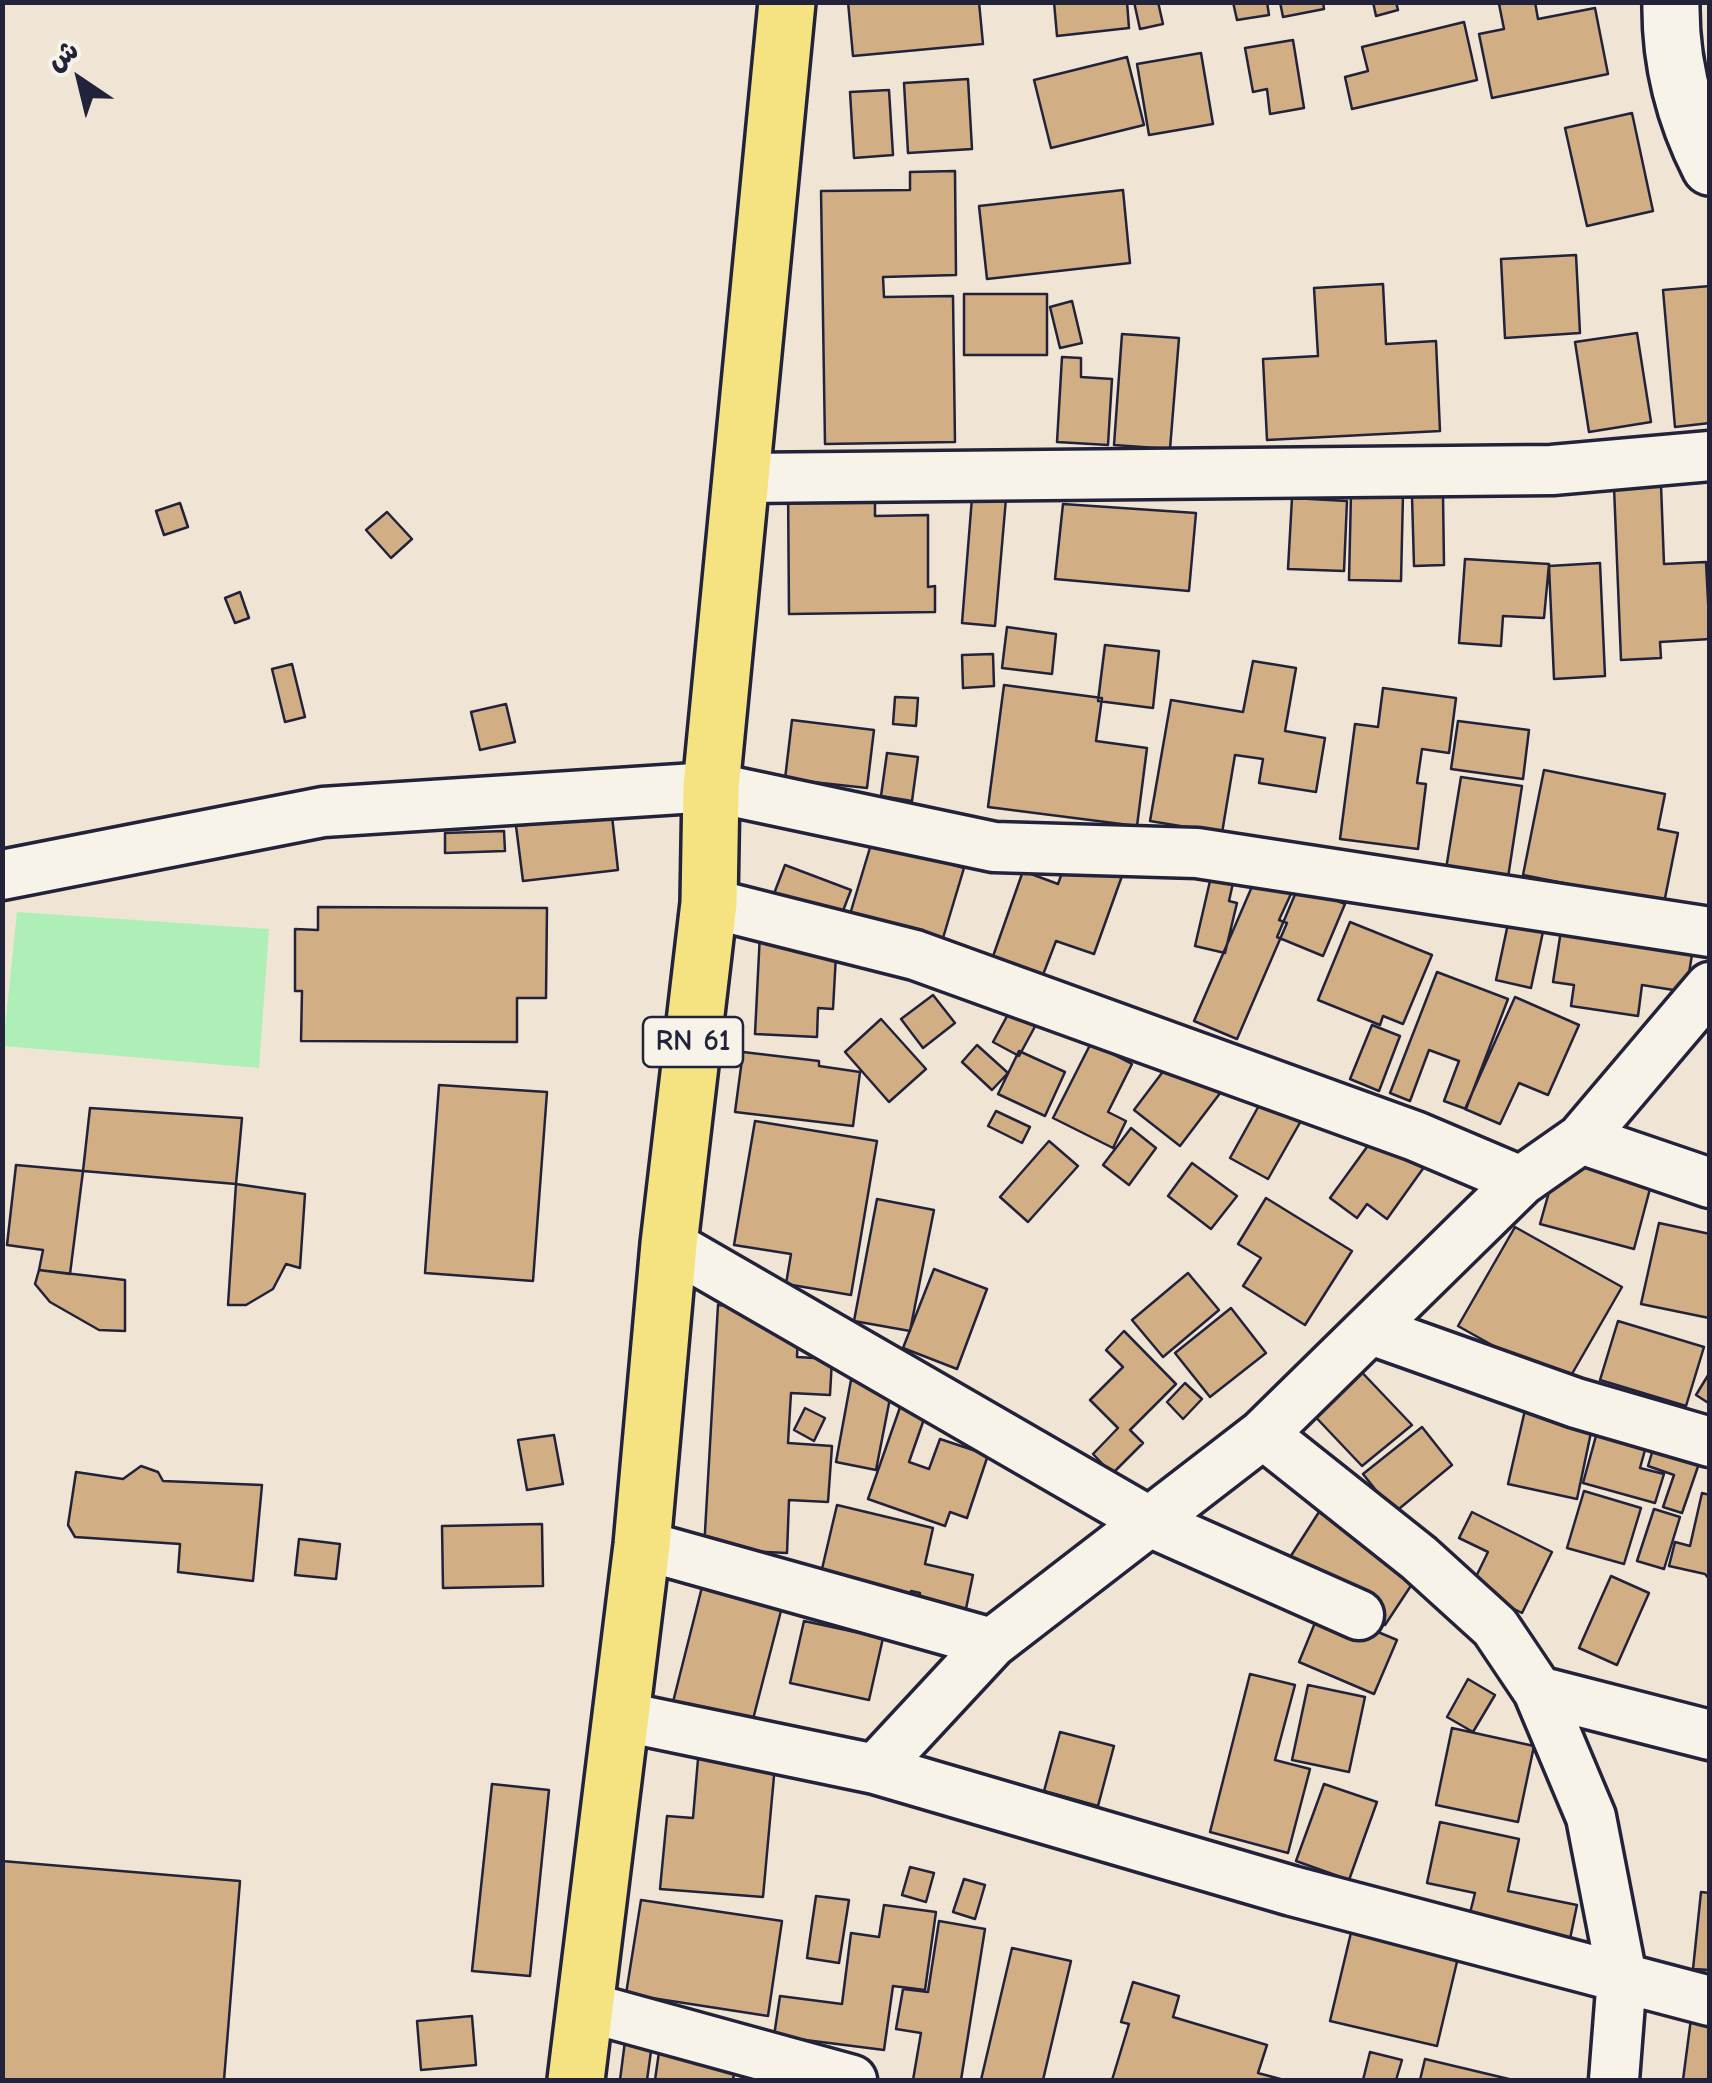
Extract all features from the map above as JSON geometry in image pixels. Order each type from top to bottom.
[{"type":"main road","name":"RN 61","points":[[576,2080],[642,1544],[669,1244],[709,903],[711,787],[787,2]]},
{"type":"street","points":[[1684,29],[1680,94],[1710,167]]},
{"type":"street","points":[[742,478],[1552,470],[1710,456]]},
{"type":"street","points":[[2,875],[322,812],[711,787],[994,847],[1197,853],[1710,932]]},
{"type":"street","points":[[709,903],[915,955],[1416,1136],[1521,1181]]},
{"type":"street","points":[[874,1769],[992,1644],[1263,1434],[1374,1331],[1521,1181],[1582,1140],[1710,987]]},
{"type":"street","points":[[1582,1140],[1710,1183]]},
{"type":"street","points":[[669,1244],[1152,1523],[1359,1615]]},
{"type":"street","points":[[1374,1331],[1576,1403],[1710,1442]]},
{"type":"street","points":[[1263,1434],[1419,1558],[1495,1626],[1538,1690],[1592,1817],[1622,1977],[1614,2080]]},
{"type":"street","points":[[642,1544],[992,1644]]},
{"type":"street","points":[[1538,1690],[1710,1735]]},
{"type":"street","points":[[620,1716],[874,1769],[1292,1891],[1710,2001]]},
{"type":"street","points":[[583,2006],[852,2080]]},
{"type":"green space","points":[[17,912],[269,929],[259,1068],[3,1046]]},
{"type":"building","points":[[848,2],[979,2],[983,44],[853,56]]},
{"type":"building","points":[[1054,2],[1127,2],[1129,28],[1057,36]]},
{"type":"building","points":[[1134,2],[1158,2],[1163,24],[1140,29]]},
{"type":"building","points":[[1233,2],[1267,2],[1269,15],[1237,20]]},
{"type":"building","points":[[1280,2],[1323,2],[1324,9],[1283,17]]},
{"type":"building","points":[[1373,2],[1396,2],[1398,10],[1376,16]]},
{"type":"building","points":[[1535,2],[1538,19],[1595,8],[1608,74],[1492,98],[1479,34],[1504,29],[1499,4]]},
{"type":"building","points":[[1464,22],[1477,80],[1352,109],[1345,77],[1368,71],[1362,47]]},
{"type":"building","points":[[1293,40],[1304,108],[1270,114],[1267,89],[1253,92],[1245,48]]},
{"type":"building","points":[[1201,53],[1213,124],[1149,135],[1137,64]]},
{"type":"building","points":[[1127,57],[1144,125],[1051,148],[1034,80]]},
{"type":"building","points":[[968,79],[972,149],[908,153],[904,83]]},
{"type":"building","points":[[889,90],[893,155],[854,158],[850,92]]},
{"type":"building","points":[[1632,113],[1653,211],[1587,226],[1565,128]]},
{"type":"building","points":[[955,171],[956,275],[883,277],[884,297],[953,296],[955,442],[825,444],[821,191],[910,190],[910,172]]},
{"type":"building","points":[[1123,190],[1130,263],[987,279],[979,206]]},
{"type":"building","points":[[1576,255],[1580,333],[1505,338],[1501,259]]},
{"type":"building","points":[[1383,284],[1386,344],[1436,341],[1440,431],[1267,440],[1263,359],[1318,356],[1314,288]]},
{"type":"building","points":[[1710,286],[1710,423],[1675,427],[1663,290]]},
{"type":"building","points":[[964,294],[1047,294],[1047,355],[964,355]]},
{"type":"building","points":[[1072,301],[1082,343],[1060,348],[1050,307]]},
{"type":"building","points":[[1637,333],[1651,422],[1589,432],[1575,342]]},
{"type":"building","points":[[1122,334],[1179,338],[1170,449],[1114,445]]},
{"type":"building","points":[[1062,357],[1081,358],[1081,377],[1112,379],[1108,445],[1057,442]]},
{"type":"building","points":[[875,482],[875,516],[928,515],[928,587],[935,586],[935,612],[789,614],[788,483]]},
{"type":"building","points":[[973,485],[1007,487],[995,626],[962,623]]},
{"type":"building","points":[[1661,485],[1664,564],[1706,562],[1710,639],[1660,642],[1661,658],[1621,660],[1614,487]]},
{"type":"building","points":[[1351,493],[1403,494],[1401,581],[1349,580]]},
{"type":"building","points":[[1443,495],[1444,565],[1414,566],[1412,496]]},
{"type":"building","points":[[1292,498],[1347,501],[1344,571],[1288,569]]},
{"type":"building","points":[[180,503],[188,527],[164,535],[156,511]]},
{"type":"building","points":[[1063,504],[1196,513],[1189,591],[1055,579]]},
{"type":"building","points":[[387,512],[412,539],[391,558],[366,530]]},
{"type":"building","points":[[1465,559],[1549,564],[1544,618],[1503,616],[1501,646],[1459,643]]},
{"type":"building","points":[[1600,563],[1605,676],[1554,679],[1549,566]]},
{"type":"building","points":[[240,592],[249,618],[235,623],[225,598]]},
{"type":"building","points":[[1007,627],[1056,634],[1052,674],[1002,668]]},
{"type":"building","points":[[1105,645],[1159,651],[1153,708],[1098,701]]},
{"type":"building","points":[[993,654],[994,686],[963,688],[962,655]]},
{"type":"building","points":[[1253,661],[1296,668],[1285,731],[1325,738],[1316,792],[1259,783],[1263,759],[1235,755],[1222,833],[1150,821],[1171,700],[1243,712]]},
{"type":"building","points":[[292,664],[305,717],[285,722],[272,669]]},
{"type":"building","points":[[1004,685],[1102,698],[1096,741],[1147,748],[1137,826],[988,807]]},
{"type":"building","points":[[1383,688],[1456,698],[1449,753],[1422,749],[1417,783],[1426,784],[1418,849],[1340,839],[1355,724],[1378,727]]},
{"type":"building","points":[[895,697],[918,698],[916,726],[893,724]]},
{"type":"building","points":[[506,704],[515,742],[480,750],[471,712]]},
{"type":"building","points":[[792,720],[874,730],[867,788],[785,779]]},
{"type":"building","points":[[1458,721],[1529,730],[1523,779],[1451,769]]},
{"type":"building","points":[[887,753],[918,757],[912,801],[881,796]]},
{"type":"building","points":[[1544,770],[1665,794],[1658,829],[1678,833],[1664,903],[1523,875]]},
{"type":"building","points":[[1461,777],[1522,786],[1507,884],[1445,875]]},
{"type":"building","points":[[612,816],[618,870],[523,881],[516,826]]},
{"type":"building","points":[[504,831],[505,851],[445,853],[445,833]]},
{"type":"building","points":[[872,841],[964,868],[940,948],[848,921]]},
{"type":"building","points":[[1068,856],[1122,876],[1094,954],[1056,941],[1041,980],[991,962],[1023,871],[1058,884]]},
{"type":"building","points":[[785,865],[851,890],[836,929],[770,904]]},
{"type":"building","points":[[1213,868],[1235,874],[1229,901],[1237,903],[1225,953],[1195,946]]},
{"type":"building","points":[[1260,868],[1296,883],[1279,920],[1287,923],[1237,1039],[1194,1021]]},
{"type":"building","points":[[1299,885],[1345,904],[1323,956],[1277,937]]},
{"type":"building","points":[[318,907],[547,908],[546,998],[517,998],[517,1042],[301,1041],[302,991],[295,991],[295,929],[318,930]]},
{"type":"building","points":[[1509,919],[1544,927],[1531,988],[1496,980]]},
{"type":"building","points":[[1350,922],[1432,955],[1403,1024],[1383,1016],[1380,1025],[1318,1000]]},
{"type":"building","points":[[1562,924],[1694,942],[1686,992],[1642,985],[1638,1016],[1571,1006],[1574,985],[1553,982]]},
{"type":"building","points":[[760,933],[837,937],[833,1009],[818,1008],[817,1037],[755,1034]]},
{"type":"building","points":[[1437,972],[1508,999],[1466,1109],[1444,1101],[1459,1061],[1429,1050],[1410,1101],[1390,1093]]},
{"type":"building","points":[[933,995],[955,1023],[923,1048],[901,1019]]},
{"type":"building","points":[[1515,997],[1579,1025],[1548,1095],[1519,1083],[1500,1124],[1465,1109]]},
{"type":"building","points":[[1012,1007],[1038,1021],[1019,1056],[993,1042]]},
{"type":"building","points":[[881,1019],[926,1069],[889,1102],[845,1052]]},
{"type":"building","points":[[1372,1025],[1400,1036],[1379,1091],[1350,1079]]},
{"type":"building","points":[[1091,1043],[1132,1064],[1108,1112],[1126,1121],[1113,1148],[1053,1118]]},
{"type":"building","points":[[977,1045],[1008,1073],[992,1090],[962,1062]]},
{"type":"building","points":[[1019,1051],[1065,1072],[1045,1116],[998,1094]]},
{"type":"building","points":[[743,1052],[819,1061],[819,1066],[860,1072],[853,1126],[735,1112]]},
{"type":"building","points":[[1177,1053],[1224,1088],[1180,1146],[1134,1110]]},
{"type":"building","points":[[439,1085],[547,1092],[533,1281],[425,1273]]},
{"type":"building","points":[[1267,1091],[1306,1112],[1268,1179],[1230,1158]]},
{"type":"building","points":[[90,1108],[242,1118],[236,1184],[83,1171]]},
{"type":"building","points":[[996,1111],[1030,1127],[1022,1143],[988,1126]]},
{"type":"building","points":[[755,1121],[877,1141],[851,1295],[786,1284],[791,1254],[734,1245]]},
{"type":"building","points":[[1131,1128],[1156,1148],[1129,1185],[1103,1165]]},
{"type":"building","points":[[1380,1129],[1427,1163],[1387,1219],[1367,1204],[1357,1218],[1330,1198]]},
{"type":"building","points":[[1049,1141],[1078,1166],[1028,1222],[1000,1197]]},
{"type":"building","points":[[1558,1160],[1651,1185],[1634,1249],[1540,1224]]},
{"type":"building","points":[[1192,1163],[1237,1196],[1211,1229],[1168,1196]]},
{"type":"building","points":[[16,1165],[83,1171],[70,1274],[39,1270],[43,1250],[7,1245]]},
{"type":"building","points":[[236,1184],[305,1194],[300,1268],[286,1264],[273,1289],[246,1305],[228,1305]]},
{"type":"building","points":[[1266,1198],[1352,1251],[1305,1325],[1243,1286],[1261,1258],[1238,1244]]},
{"type":"building","points":[[877,1199],[934,1210],[910,1331],[854,1321]]},
{"type":"building","points":[[1659,1223],[1710,1234],[1709,1318],[1641,1304]]},
{"type":"building","points":[[1515,1227],[1622,1287],[1565,1386],[1458,1326]]},
{"type":"building","points":[[934,1269],[987,1289],[957,1369],[903,1348]]},
{"type":"building","points":[[39,1270],[125,1280],[125,1331],[99,1330],[50,1302],[35,1284]]},
{"type":"building","points":[[1188,1273],[1219,1310],[1163,1357],[1132,1320]]},
{"type":"building","points":[[718,1305],[776,1308],[775,1333],[798,1334],[797,1357],[832,1359],[830,1395],[791,1393],[788,1443],[832,1446],[828,1502],[789,1500],[787,1553],[704,1549]]},
{"type":"building","points":[[1231,1308],[1266,1353],[1210,1397],[1175,1353]]},
{"type":"building","points":[[1618,1321],[1704,1347],[1686,1406],[1600,1380]]},
{"type":"building","points":[[1124,1331],[1176,1384],[1130,1430],[1143,1443],[1112,1474],[1093,1454],[1118,1428],[1090,1400],[1123,1367],[1106,1350]]},
{"type":"building","points":[[1354,1364],[1412,1425],[1362,1466],[1308,1409]]},
{"type":"building","points":[[1710,1372],[1710,1404],[1696,1395]]},
{"type":"building","points":[[851,1380],[892,1388],[876,1470],[836,1462]]},
{"type":"building","points":[[1185,1383],[1202,1399],[1183,1419],[1167,1402]]},
{"type":"building","points":[[905,1393],[930,1402],[909,1462],[929,1469],[940,1439],[988,1455],[967,1518],[950,1512],[945,1526],[868,1499]]},
{"type":"building","points":[[805,1408],[825,1418],[814,1441],[794,1430]]},
{"type":"building","points":[[1525,1410],[1593,1423],[1577,1499],[1508,1484]]},
{"type":"building","points":[[1599,1425],[1648,1439],[1640,1468],[1664,1474],[1655,1503],[1583,1483]]},
{"type":"building","points":[[1422,1427],[1452,1465],[1394,1513],[1363,1474]]},
{"type":"building","points":[[554,1435],[563,1484],[527,1490],[518,1440]]},
{"type":"building","points":[[1657,1436],[1703,1452],[1682,1513],[1663,1507],[1674,1475],[1648,1466]]},
{"type":"building","points":[[141,1466],[158,1472],[163,1481],[262,1485],[253,1581],[178,1572],[180,1544],[75,1537],[68,1525],[76,1472],[123,1479]]},
{"type":"building","points":[[1584,1491],[1641,1508],[1624,1564],[1567,1548]]},
{"type":"building","points":[[1702,1493],[1710,1495],[1710,1580],[1705,1574],[1669,1566],[1675,1542],[1690,1546]]},
{"type":"building","points":[[837,1505],[933,1528],[925,1564],[973,1575],[962,1628],[915,1618],[920,1593],[911,1591],[907,1606],[818,1586]]},
{"type":"building","points":[[1654,1509],[1680,1517],[1664,1569],[1637,1561]]},
{"type":"building","points":[[1319,1512],[1418,1575],[1385,1625],[1287,1562]]},
{"type":"building","points":[[1472,1512],[1552,1552],[1522,1613],[1471,1587],[1488,1552],[1459,1538]]},
{"type":"building","points":[[542,1524],[543,1586],[443,1588],[442,1526]]},
{"type":"building","points":[[299,1539],[340,1544],[336,1579],[295,1575]]},
{"type":"building","points":[[1611,1576],[1649,1593],[1617,1665],[1579,1648]]},
{"type":"building","points":[[702,1587],[782,1607],[751,1727],[672,1706]]},
{"type":"building","points":[[1321,1608],[1397,1640],[1374,1694],[1299,1662]]},
{"type":"building","points":[[804,1621],[883,1638],[869,1700],[790,1683]]},
{"type":"building","points":[[1250,1674],[1295,1685],[1275,1760],[1310,1769],[1288,1853],[1210,1832]]},
{"type":"building","points":[[1468,1679],[1495,1695],[1473,1732],[1447,1717]]},
{"type":"building","points":[[1308,1685],[1365,1697],[1349,1772],[1292,1760]]},
{"type":"building","points":[[1452,1728],[1534,1746],[1518,1822],[1436,1805]]},
{"type":"building","points":[[1060,1732],[1114,1746],[1098,1806],[1044,1791]]},
{"type":"building","points":[[698,1759],[775,1765],[763,1897],[660,1889],[667,1816],[693,1818]]},
{"type":"building","points":[[492,1784],[549,1790],[530,1976],[472,1971]]},
{"type":"building","points":[[1324,1784],[1377,1802],[1349,1880],[1296,1861]]},
{"type":"building","points":[[1440,1822],[1519,1839],[1508,1891],[1577,1905],[1570,1939],[1469,1917],[1475,1893],[1427,1883]]},
{"type":"building","points":[[2,1861],[240,1881],[224,2080],[2,2080]]},
{"type":"building","points":[[910,1867],[934,1873],[926,1902],[902,1895]]},
{"type":"building","points":[[964,1879],[985,1885],[975,1919],[953,1912]]},
{"type":"building","points":[[1701,1892],[1710,1893],[1710,1970],[1693,1969]]},
{"type":"building","points":[[816,1896],[849,1900],[839,1963],[807,1958]]},
{"type":"building","points":[[641,1900],[782,1921],[768,2016],[626,1994]]},
{"type":"building","points":[[884,1905],[936,1912],[925,1990],[893,1986],[884,2050],[774,2036],[780,1996],[842,2004],[851,1933],[879,1937]]},
{"type":"building","points":[[1354,1920],[1461,1945],[1437,2046],[1330,2021]]},
{"type":"building","points":[[939,1921],[985,1929],[961,2080],[913,2080],[921,2033],[896,2029],[903,1989],[928,1992]]},
{"type":"building","points":[[1012,1948],[1071,1961],[1043,2080],[981,2080]]},
{"type":"building","points":[[1133,1982],[1179,1996],[1173,2017],[1267,2045],[1258,2073],[1284,2080],[1112,2080],[1129,2024],[1121,2022]]},
{"type":"building","points":[[1692,2011],[1710,2013],[1710,2080],[1683,2080]]},
{"type":"building","points":[[472,2016],[476,2065],[421,2070],[417,2021]]},
{"type":"building","points":[[625,2041],[652,2044],[647,2080],[620,2080]]},
{"type":"building","points":[[659,2052],[736,2061],[733,2080],[655,2080]]},
{"type":"building","points":[[1370,2052],[1402,2060],[1396,2080],[1363,2080]]},
{"type":"building","points":[[1425,2059],[1513,2080],[1420,2080]]}]
